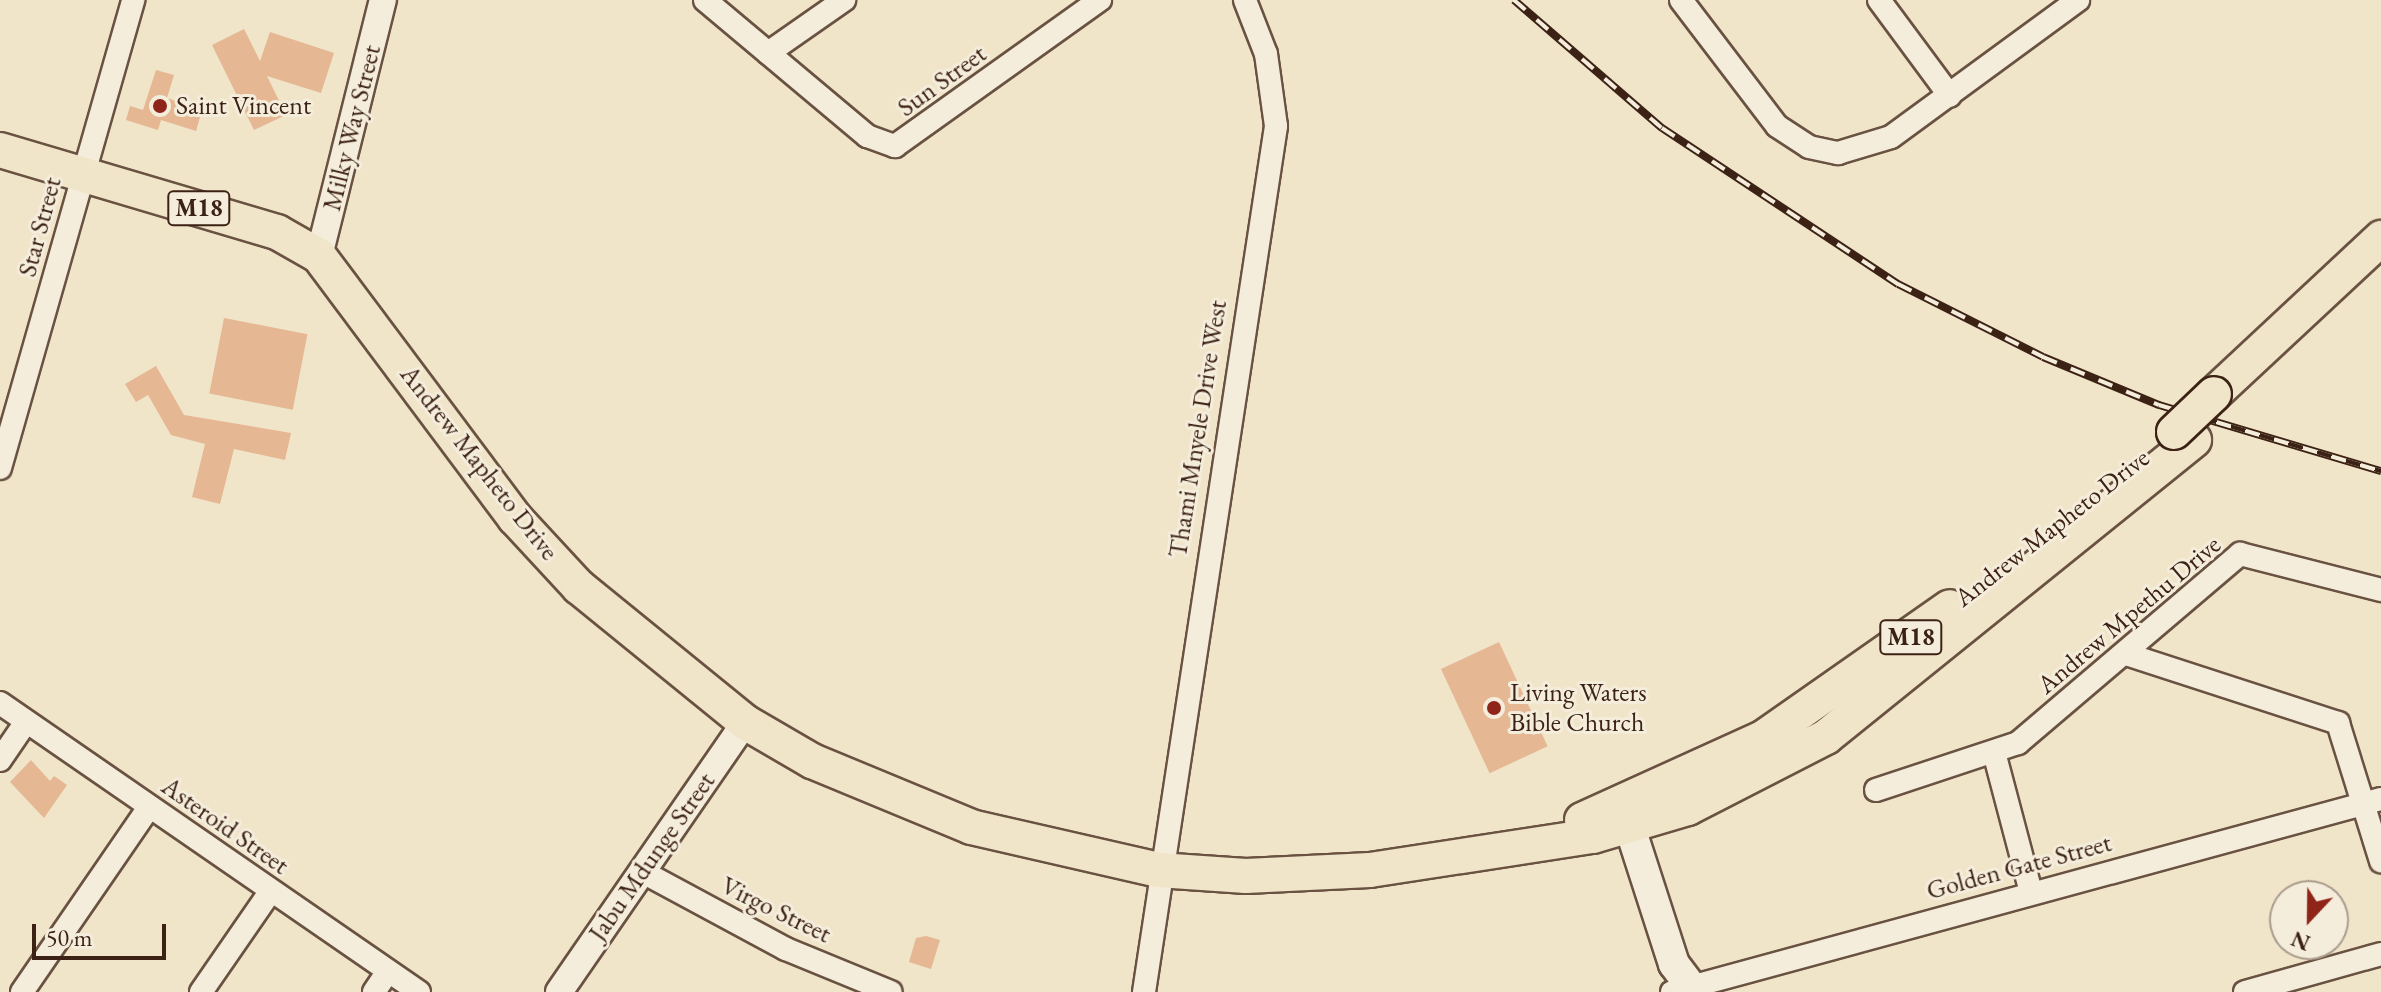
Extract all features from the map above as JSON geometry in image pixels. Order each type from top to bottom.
[{"type":"main road","name":"Andrew Mapheto Drive","points":[[0,150],[277,232],[319,256],[367,316],[515,518],[579,587],[745,722],[812,761],[971,827],[1158,870],[1246,876],[1370,870],[1562,836],[1625,815],[1821,704],[2184,436],[2381,238]]},
{"type":"main road","name":"Andrew Mapheto Drive","points":[[2221,400],[2381,268]]},
{"type":"main road","points":[[1625,815],[1680,986]]},
{"type":"street","name":"Milky Way Street","points":[[319,256],[383,0]]},
{"type":"street","name":"Sun Street","points":[[705,0],[867,136],[895,146],[1100,0]]},
{"type":"street","points":[[768,53],[844,0]]},
{"type":"street","name":"Thami Mnyele Drive West","points":[[1144,992],[1158,870],[1276,126],[1266,54],[1245,0]]},
{"type":"street","points":[[1681,0],[1777,126],[1809,147],[1868,149],[1950,96],[2075,1]]},
{"type":"street","points":[[1879,0],[1950,96]]},
{"type":"street","name":"Star Street","points":[[0,468],[128,1]]},
{"type":"street","name":"Andrew Mpethu Drive","points":[[1876,790],[1995,756],[2129,655],[2240,554],[2381,590]]},
{"type":"street","points":[[2129,655],[2330,717],[2342,732],[2372,801],[2381,861]]},
{"type":"street","name":"Asteroid Street","points":[[0,703],[419,992]]},
{"type":"street","points":[[0,760],[26,722]]},
{"type":"street","name":"Jabu Mdunge Street","points":[[559,992],[745,722]]},
{"type":"street","points":[[1995,756],[2031,892]]},
{"type":"street","name":"Golden Gate Street","points":[[1680,986],[2372,801]]},
{"type":"street","points":[[22,992],[149,807]]},
{"type":"street","name":"Virgo Street","points":[[641,871],[786,949],[891,992]]},
{"type":"street","points":[[201,992],[270,892]]},
{"type":"street","points":[[2245,992],[2381,954]]},
{"type":"street","points":[[374,992],[388,971]]},
{"type":"building","points":[[244,29],[260,61],[270,32],[334,53],[321,93],[267,76],[286,115],[254,130],[212,45]]},
{"type":"building","points":[[156,70],[174,75],[167,98],[202,110],[196,131],[161,120],[158,130],[126,120],[130,106],[143,110]]},
{"type":"building","points":[[224,318],[307,334],[293,410],[209,394]]},
{"type":"building","points":[[156,366],[184,415],[291,433],[285,460],[234,449],[220,504],[192,497],[205,444],[171,435],[148,395],[136,402],[125,384]]},
{"type":"building","name":"Living Waters Bible Church","points":[[1499,642],[1548,746],[1490,773],[1441,669]]},
{"type":"building","points":[[31,760],[50,781],[54,776],[67,785],[44,818],[10,782]]},
{"type":"building","points":[[926,936],[940,940],[931,969],[909,962],[916,938]]},
{"type":"railway","points":[[1514,0],[1662,128],[1898,284],[2043,357],[2159,405],[2381,471]]},
{"type":"place","name":"Saint Vincent","points":[[160,106]]},
{"type":"place","name":"Living Waters Bible Church","points":[[1494,708]]}]
